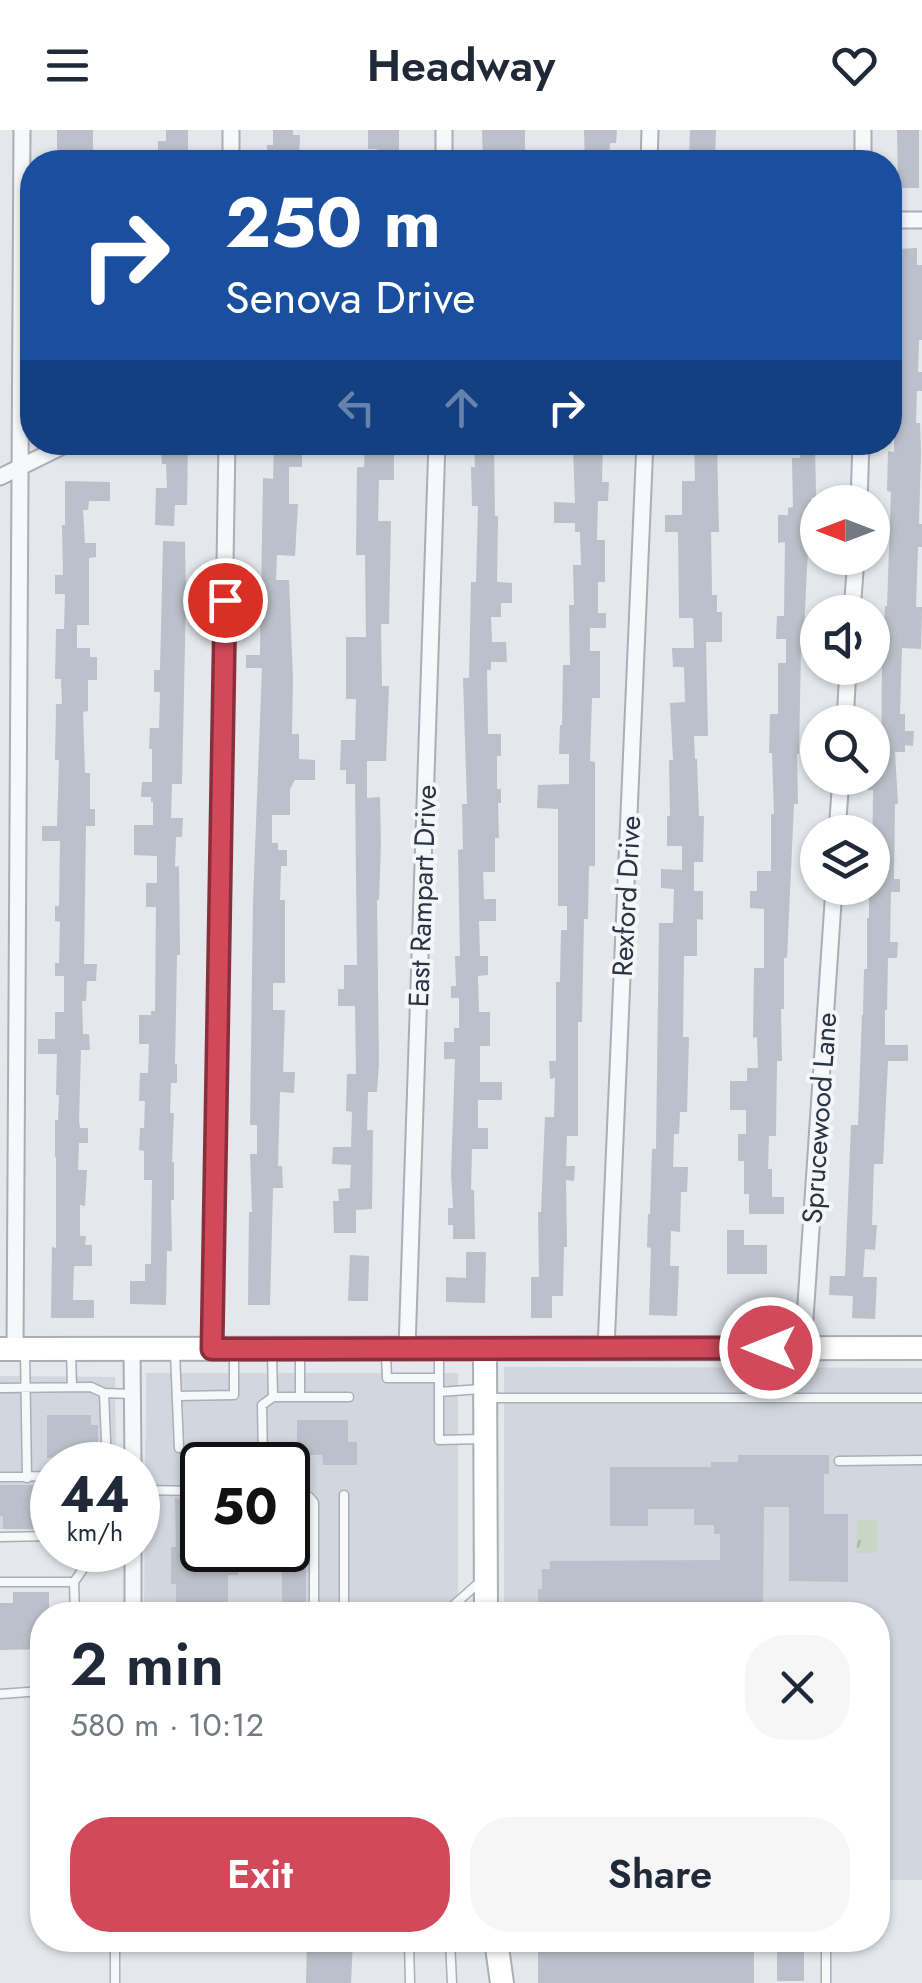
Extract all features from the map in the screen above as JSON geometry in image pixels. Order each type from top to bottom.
[{"type":"main road","points":[[485,1348],[486,1602]]},
{"type":"main road","points":[[13,1349],[922,1348]]},
{"type":"main road","points":[[498,1952],[502,1983]]},
{"type":"street","points":[[13,1349],[21,455]]},
{"type":"street","points":[[0,477],[45,455]]},
{"type":"street","points":[[223,1349],[228,455]]},
{"type":"street","name":"East Rampart Drive","points":[[397,1348],[436,455]]},
{"type":"street","name":"Rexford Drive","points":[[606,1348],[644,455]]},
{"type":"street","points":[[860,485],[861,455]]},
{"type":"street","name":"Sprucewood Lane","points":[[804,1348],[833,905]]},
{"type":"street","points":[[132,1349],[133,1442]]},
{"type":"street","points":[[133,1572],[134,1602]]},
{"type":"lane","points":[[300,1348],[300,1396]]},
{"type":"lane","points":[[397,1348],[387,1378],[438,1378]]},
{"type":"lane","points":[[438,1348],[438,1440],[485,1439]]},
{"type":"lane","points":[[13,1349],[26,1388],[27,1478]]},
{"type":"lane","points":[[71,1349],[72,1387]]},
{"type":"lane","points":[[175,1349],[179,1448]]},
{"type":"lane","points":[[177,1396],[234,1395],[223,1349]]},
{"type":"lane","points":[[272,1349],[273,1396]]},
{"type":"lane","points":[[0,1388],[91,1387],[104,1393],[132,1394]]},
{"type":"lane","points":[[438,1392],[922,1398]]},
{"type":"lane","points":[[104,1393],[106,1442]]},
{"type":"lane","points":[[263,1442],[262,1405],[273,1396],[349,1397]]},
{"type":"lane","points":[[839,1461],[922,1460]]},
{"type":"lane","points":[[0,1477],[30,1478]]},
{"type":"lane","points":[[344,1495],[344,1602]]},
{"type":"lane","points":[[310,1496],[314,1503],[314,1602]]},
{"type":"lane","points":[[0,1537],[30,1536]]},
{"type":"lane","points":[[75,1602],[74,1582],[81,1572]]},
{"type":"lane","points":[[457,1602],[485,1577]]},
{"type":"lane","points":[[0,1582],[74,1582]]},
{"type":"lane","points":[[0,1694],[30,1692]]},
{"type":"lane","points":[[115,1952],[115,1983]]},
{"type":"lane","points":[[409,1952],[410,1983]]},
{"type":"lane","points":[[451,1952],[452,1983]]},
{"type":"lane","points":[[826,1952],[826,1983]]},
{"type":"shaded area","points":[[504,1367],[922,1368],[922,1880],[890,1880],[890,1602],[504,1602]]},
{"type":"shaded area","points":[[146,1373],[458,1373],[458,1602],[144,1602],[144,1572],[160,1572],[160,1442],[145,1442]]},
{"type":"shaded area","points":[[0,1376],[115,1377],[116,1442],[30,1442],[30,1530],[0,1529]]},
{"type":"green space","points":[[859,1520],[877,1523],[875,1553],[856,1553]]},
{"type":"building","points":[[57,130],[93,130],[93,150],[57,150]]},
{"type":"building","points":[[166,130],[188,130],[188,150],[158,150],[158,141],[166,141]]},
{"type":"building","points":[[273,130],[293,130],[293,135],[300,135],[299,150],[267,150],[267,145],[273,145]]},
{"type":"building","points":[[368,130],[399,130],[399,150],[368,149]]},
{"type":"building","points":[[482,130],[525,130],[525,150],[483,150]]},
{"type":"building","points":[[584,130],[617,130],[616,143],[610,143],[610,150],[585,150]]},
{"type":"building","points":[[690,130],[716,130],[715,150],[689,150]]},
{"type":"building","points":[[897,130],[919,130],[919,188],[902,188],[902,150],[897,150]]},
{"type":"building","points":[[917,248],[917,265],[922,265],[918,372],[922,372],[922,391],[917,391],[916,423],[920,423],[921,452],[922,547],[918,547],[916,607],[922,607],[921,649],[902,648],[900,714],[905,714],[905,731],[914,731],[913,746],[905,745],[905,752],[895,752],[898,804],[894,879],[900,879],[900,892],[891,892],[890,942],[898,942],[897,958],[888,958],[885,1010],[885,1045],[908,1045],[908,1061],[888,1061],[883,1164],[874,1164],[875,1250],[865,1249],[863,1277],[877,1277],[875,1319],[852,1318],[853,1296],[829,1295],[830,1276],[845,1276],[851,1125],[858,1125],[869,905],[890,905],[890,815],[873,815],[873,795],[890,795],[890,705],[882,705],[882,685],[890,685],[888,455],[902,455],[902,249]]},
{"type":"building","points":[[161,455],[188,455],[187,505],[175,505],[174,526],[155,525],[156,488],[167,488],[166,464],[162,464]]},
{"type":"building","points":[[274,455],[302,455],[302,467],[289,467],[289,504],[298,504],[295,556],[277,555],[276,580],[289,580],[292,734],[299,734],[299,759],[315,760],[315,780],[295,780],[290,789],[290,815],[272,815],[272,843],[278,843],[278,850],[287,850],[287,866],[281,866],[280,900],[285,900],[285,983],[273,983],[273,1010],[285,1010],[283,1072],[295,1072],[294,1093],[280,1092],[278,1166],[282,1166],[283,1188],[273,1188],[270,1305],[248,1305],[250,1154],[257,1154],[257,1125],[250,1125],[262,668],[246,668],[246,655],[260,655],[263,478],[273,479]]},
{"type":"building","points":[[364,455],[394,455],[394,480],[379,480],[378,521],[391,521],[389,624],[381,624],[382,686],[389,686],[386,761],[367,761],[367,798],[380,797],[379,1064],[377,1092],[368,1092],[367,1130],[373,1130],[372,1209],[356,1210],[356,1233],[334,1233],[333,1201],[339,1201],[338,1189],[350,1188],[351,1165],[332,1164],[333,1147],[351,1147],[352,1112],[346,1111],[347,1074],[356,1074],[355,1006],[338,1006],[338,989],[344,989],[344,965],[357,965],[355,784],[346,784],[346,770],[340,770],[341,740],[355,740],[356,699],[346,699],[346,637],[366,637],[365,555],[356,555],[357,467],[364,467]]},
{"type":"building","points":[[475,455],[494,455],[497,582],[512,583],[512,603],[501,603],[501,617],[491,617],[492,642],[506,642],[507,662],[491,662],[491,670],[487,670],[488,734],[501,734],[497,789],[501,789],[501,803],[495,872],[483,872],[484,899],[496,899],[496,921],[479,921],[480,956],[488,956],[488,975],[478,976],[479,1012],[490,1012],[490,1046],[480,1046],[480,1082],[502,1082],[502,1100],[478,1100],[478,1128],[488,1128],[488,1149],[472,1149],[475,1239],[453,1239],[448,1208],[453,1208],[455,1059],[444,1059],[444,1042],[454,1042],[454,1028],[459,1028],[459,998],[451,998],[451,986],[456,986],[455,956],[460,956],[458,850],[463,849],[462,804],[467,804],[463,678],[469,678],[471,582],[476,582],[478,506],[472,506],[471,467],[475,467]]},
{"type":"building","points":[[573,455],[603,455],[602,482],[609,482],[608,501],[598,501],[597,540],[605,540],[605,582],[598,582],[598,613],[606,613],[606,628],[590,628],[590,651],[600,651],[600,698],[592,698],[590,761],[595,762],[595,866],[589,866],[588,919],[584,919],[582,1022],[578,1022],[578,1136],[567,1136],[566,1166],[575,1166],[574,1181],[566,1180],[563,1296],[552,1296],[552,1318],[531,1318],[531,1277],[539,1277],[538,1212],[545,1117],[554,1117],[555,1078],[550,1079],[549,1061],[556,1061],[556,982],[560,982],[561,930],[567,930],[567,906],[558,906],[558,809],[537,808],[538,785],[569,784],[569,754],[559,754],[560,725],[563,665],[570,665],[573,565],[581,565],[580,532],[575,532],[575,523],[554,523],[554,502],[575,503]]},
{"type":"building","points":[[694,455],[717,455],[719,532],[711,532],[712,595],[717,595],[717,612],[722,612],[722,642],[706,642],[708,736],[694,736],[699,816],[704,816],[703,862],[694,862],[694,891],[703,891],[703,920],[697,919],[697,956],[684,956],[683,1037],[689,1037],[687,1112],[680,1112],[679,1134],[674,1134],[673,1167],[688,1167],[687,1192],[681,1192],[680,1232],[671,1231],[670,1266],[679,1266],[677,1316],[649,1315],[651,1248],[647,1247],[652,1149],[656,1149],[659,923],[673,923],[674,889],[661,888],[661,869],[682,870],[682,846],[667,846],[669,760],[673,760],[670,703],[685,702],[684,667],[673,667],[672,648],[694,648],[693,618],[679,618],[678,532],[665,532],[665,515],[682,515],[682,481],[695,481]]},
{"type":"building","points":[[815,455],[816,485],[800,485],[800,575],[807,575],[806,595],[800,595],[798,804],[794,804],[781,1009],[782,1061],[777,1061],[776,1136],[769,1136],[772,1197],[784,1197],[784,1214],[749,1214],[749,1194],[744,1194],[744,1161],[738,1161],[738,1134],[746,1134],[746,1110],[730,1110],[730,1081],[747,1081],[747,1068],[758,1068],[757,1037],[753,1038],[754,968],[764,968],[764,909],[750,908],[750,891],[757,891],[757,871],[771,871],[774,814],[770,714],[778,714],[778,663],[786,663],[786,639],[776,639],[777,616],[784,616],[785,542],[778,543],[778,515],[788,515],[788,508],[793,507],[792,458]]},
{"type":"building","points":[[65,481],[110,482],[110,501],[89,501],[88,510],[83,510],[85,543],[96,543],[96,557],[89,558],[89,625],[77,625],[77,648],[90,648],[90,657],[97,657],[97,680],[88,680],[88,711],[83,712],[85,773],[90,773],[90,809],[95,809],[95,826],[86,826],[84,964],[97,964],[96,981],[87,981],[86,1001],[82,1001],[83,1034],[89,1034],[90,1050],[81,1050],[79,1121],[80,1128],[88,1128],[88,1143],[79,1143],[78,1170],[87,1170],[85,1206],[80,1205],[80,1236],[86,1236],[85,1245],[92,1245],[92,1266],[74,1266],[73,1300],[94,1300],[94,1318],[51,1318],[52,1247],[56,1248],[57,1054],[38,1054],[38,1039],[55,1039],[55,1012],[64,1012],[64,976],[55,976],[55,963],[59,963],[60,922],[55,921],[55,906],[59,906],[60,841],[42,841],[42,826],[57,826],[56,704],[62,704],[61,679],[55,679],[56,629],[64,629],[65,594],[55,594],[55,575],[63,575]]},
{"type":"building","points":[[163,541],[185,542],[186,598],[182,784],[172,784],[171,818],[183,818],[182,837],[176,837],[180,955],[177,1083],[171,1083],[174,1200],[172,1251],[167,1251],[166,1305],[130,1304],[130,1281],[145,1281],[145,1264],[151,1264],[152,1180],[144,1180],[144,1151],[139,1150],[145,1101],[139,1101],[140,1073],[148,1073],[149,1044],[139,1044],[139,1015],[155,1011],[156,907],[146,907],[146,883],[157,883],[157,856],[134,855],[134,825],[153,825],[151,797],[141,797],[142,782],[152,782],[150,728],[159,728],[160,692],[154,692],[154,670],[160,670]]},
{"type":"building","points":[[727,1230],[744,1230],[744,1245],[767,1245],[767,1274],[727,1274]]},
{"type":"building","points":[[466,1252],[486,1252],[485,1303],[446,1302],[446,1277],[466,1278]]},
{"type":"building","points":[[350,1255],[369,1256],[368,1301],[348,1301]]},
{"type":"building","points":[[47,1415],[91,1415],[91,1425],[98,1425],[98,1442],[47,1442]]},
{"type":"building","points":[[297,1420],[348,1420],[348,1442],[357,1442],[357,1465],[323,1465],[322,1455],[310,1455],[310,1442],[297,1442]]},
{"type":"building","points":[[738,1455],[829,1455],[829,1474],[824,1474],[824,1514],[848,1514],[848,1582],[789,1581],[789,1507],[764,1507],[763,1602],[538,1602],[542,1569],[550,1569],[550,1561],[720,1560],[720,1534],[714,1534],[714,1525],[694,1525],[694,1509],[648,1509],[648,1526],[610,1526],[610,1467],[711,1467],[711,1462],[738,1462]]},
{"type":"building","points":[[0,1485],[30,1485],[30,1529],[3,1529]]},
{"type":"building","points":[[175,1498],[180,1499],[180,1572],[238,1572],[228,1575],[228,1602],[176,1602],[176,1584],[171,1584],[171,1547],[176,1547]]},
{"type":"building","points":[[282,1572],[306,1572],[306,1602],[282,1602]]},
{"type":"building","points":[[13,1592],[49,1592],[49,1602],[30,1602],[30,1649],[0,1650],[0,1603],[13,1603]]},
{"type":"building","points":[[307,1952],[352,1952],[351,1983],[306,1983]]},
{"type":"building","points":[[538,1952],[754,1952],[754,1983],[538,1983]]},
{"type":"building","points":[[777,1952],[804,1952],[804,1981],[777,1981]]},
{"type":"route","points":[[225,600],[212,1349],[770,1348]]}]
